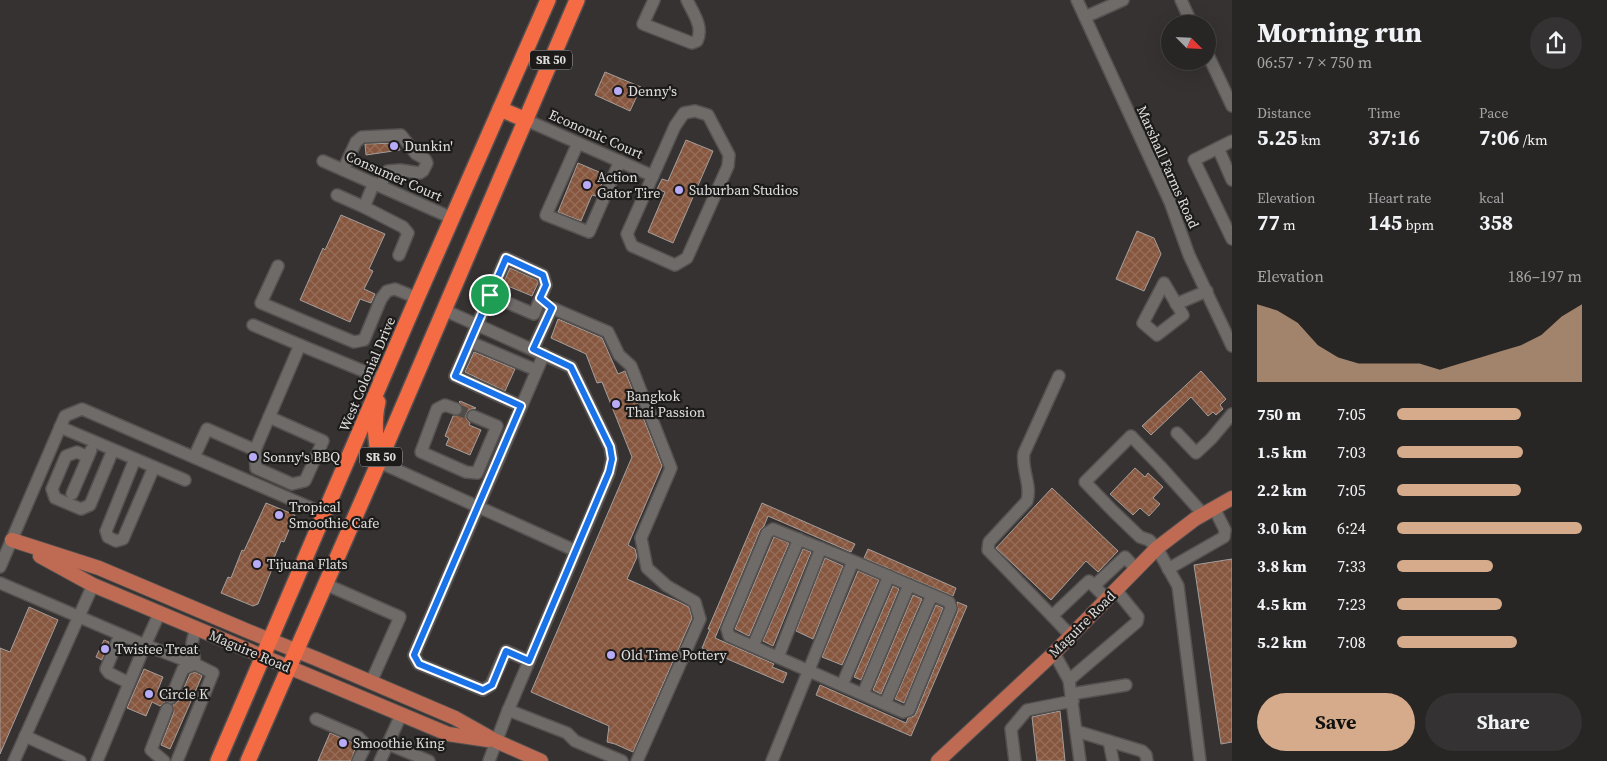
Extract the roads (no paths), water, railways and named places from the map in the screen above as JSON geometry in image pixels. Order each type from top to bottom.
[{"type":"highway","name":"West Colonial Drive","points":[[218,761],[417,298],[548,0]]},
{"type":"highway","name":"SR 50","points":[[248,761],[379,462],[577,0]]},
{"type":"highway","points":[[500,109],[526,120]]},
{"type":"highway","points":[[379,462],[375,414],[383,378]]},
{"type":"main road","name":"Maguire Road","points":[[938,761],[1071,636],[1157,548],[1194,519],[1232,498]]},
{"type":"main road","name":"Maguire Road","points":[[6,538],[93,585],[448,734],[496,741]]},
{"type":"main road","name":"Maguire Road","points":[[6,538],[99,568],[456,718],[496,741],[541,761]]},
{"type":"street","points":[[654,0],[643,24],[692,43],[697,41],[700,31],[687,0]]},
{"type":"street","name":"Marshall Farms Road","points":[[1077,0],[1170,202],[1190,254],[1232,346]]},
{"type":"street","points":[[1085,17],[1123,0]]},
{"type":"street","points":[[1181,0],[1188,15]]},
{"type":"street","points":[[1215,70],[1232,106]]},
{"type":"street","points":[[695,111],[708,115],[729,156],[728,166],[687,258],[675,265],[632,246],[627,234],[653,176],[684,113],[695,111]]},
{"type":"street","name":"Economic Court","points":[[526,120],[653,176]]},
{"type":"street","points":[[343,170],[353,147],[362,137],[401,135],[416,154],[425,158],[427,163],[420,173],[400,170],[388,171],[364,207]]},
{"type":"street","points":[[1232,141],[1194,160],[1232,239]]},
{"type":"street","points":[[578,143],[546,216],[589,232],[620,161]]},
{"type":"street","points":[[1218,148],[1232,180]]},
{"type":"street","name":"Consumer Court","points":[[323,161],[452,218]]},
{"type":"street","points":[[337,194],[403,227],[408,234],[399,255]]},
{"type":"street","points":[[490,295],[534,314],[546,285],[543,275],[506,258],[477,324],[455,376],[521,406]]},
{"type":"street","points":[[278,266],[261,302],[354,342],[364,340],[381,299],[387,291],[395,289],[417,298]]},
{"type":"street","points":[[1176,304],[1207,291]]},
{"type":"street","points":[[540,298],[552,308],[608,332],[619,355],[631,366],[671,468],[641,538],[647,568],[667,586],[695,602],[700,619],[637,761]]},
{"type":"street","points":[[529,661],[506,651],[492,685],[483,690],[419,664],[414,655],[536,370],[538,351],[552,308]]},
{"type":"street","points":[[444,310],[571,367],[610,447],[612,459],[609,472],[508,710],[489,761]]},
{"type":"street","points":[[253,325],[383,378]]},
{"type":"street","points":[[470,342],[536,370]]},
{"type":"street","points":[[269,417],[323,441],[305,481],[292,484],[256,468],[255,450],[269,417],[300,345]]},
{"type":"street","points":[[1059,376],[1024,453],[1022,462],[1029,494],[1027,500],[988,542],[988,550],[1071,636]]},
{"type":"street","points":[[456,409],[445,404],[437,409],[420,452],[466,472],[477,473],[489,479]]},
{"type":"street","points":[[0,566],[6,538],[65,416],[82,408],[325,514]]},
{"type":"street","points":[[1177,433],[1196,453],[1211,439],[1232,414]]},
{"type":"street","points":[[473,416],[496,426],[477,473]]},
{"type":"street","points":[[60,427],[185,480]]},
{"type":"street","points":[[194,457],[207,428],[255,450]]},
{"type":"street","points":[[1168,569],[1224,537],[1226,530],[1131,436],[1085,482],[1140,537],[1148,540],[1157,548],[1168,569],[1178,586],[1200,761]]},
{"type":"street","points":[[72,494],[95,442]]},
{"type":"street","points":[[88,457],[77,452],[66,456],[52,488],[55,498],[81,509],[90,505],[113,450]]},
{"type":"street","points":[[136,459],[106,531],[108,537],[116,541],[123,539],[154,467]]},
{"type":"street","points":[[379,462],[576,552]]},
{"type":"street","points":[[773,529],[798,539],[949,602],[951,608],[909,710],[903,712],[729,636],[727,630],[767,533],[773,529]]},
{"type":"street","points":[[753,646],[798,539]]},
{"type":"street","points":[[778,657],[822,548]]},
{"type":"street","points":[[1094,586],[1125,557],[1136,569]]},
{"type":"street","points":[[772,761],[853,561]]},
{"type":"street","points":[[842,685],[889,576]]},
{"type":"street","points":[[1052,616],[1089,581],[1094,586],[1111,594],[1138,618],[1137,622],[1069,680]]},
{"type":"street","points":[[0,584],[213,673],[177,761]]},
{"type":"street","points":[[325,584],[400,617],[371,682]]},
{"type":"street","points":[[14,761],[93,585]]},
{"type":"street","points":[[863,694],[909,585]]},
{"type":"street","points":[[885,704],[932,594]]},
{"type":"street","points":[[97,761],[144,645],[160,612]]},
{"type":"street","points":[[195,664],[192,643],[196,627]]},
{"type":"street","points":[[120,635],[106,668],[109,673],[129,683]]},
{"type":"street","points":[[1054,652],[1069,680],[1080,761]]},
{"type":"street","points":[[164,761],[150,750],[183,669],[195,664]]},
{"type":"street","points":[[1015,761],[1011,729],[1027,710],[1126,685]]},
{"type":"street","points":[[508,710],[567,733],[575,741],[622,761]]},
{"type":"street","points":[[380,761],[401,714]]},
{"type":"street","points":[[316,719],[358,737],[364,742],[364,749],[358,761]]},
{"type":"street","points":[[1076,731],[1142,751],[1146,755],[1147,761]]},
{"type":"street","points":[[25,736],[80,761]]},
{"type":"street","points":[[1109,741],[1113,761]]},
{"type":"street","points":[[388,744],[429,761]]},
{"type":"tunnel","points":[[456,409],[473,416]]},
{"type":"place","name":"Denny's","points":[[618,91]]},
{"type":"place","name":"Dunkin'","points":[[394,146]]},
{"type":"place","name":"Action Gator Tire","points":[[587,185]]},
{"type":"place","name":"Suburban Studios","points":[[679,190]]},
{"type":"place","name":"Bangkok Thai Passion","points":[[616,404]]},
{"type":"place","name":"Sonny's BBQ","points":[[253,457]]},
{"type":"place","name":"Tropical Smoothie Cafe","points":[[279,515]]},
{"type":"place","name":"Tijuana Flats","points":[[257,564]]},
{"type":"place","name":"Twistee Treat","points":[[105,649]]},
{"type":"place","name":"Old Time Pottery","points":[[611,655]]},
{"type":"place","name":"Circle K","points":[[149,694]]},
{"type":"place","name":"Smoothie King","points":[[343,743]]}]
